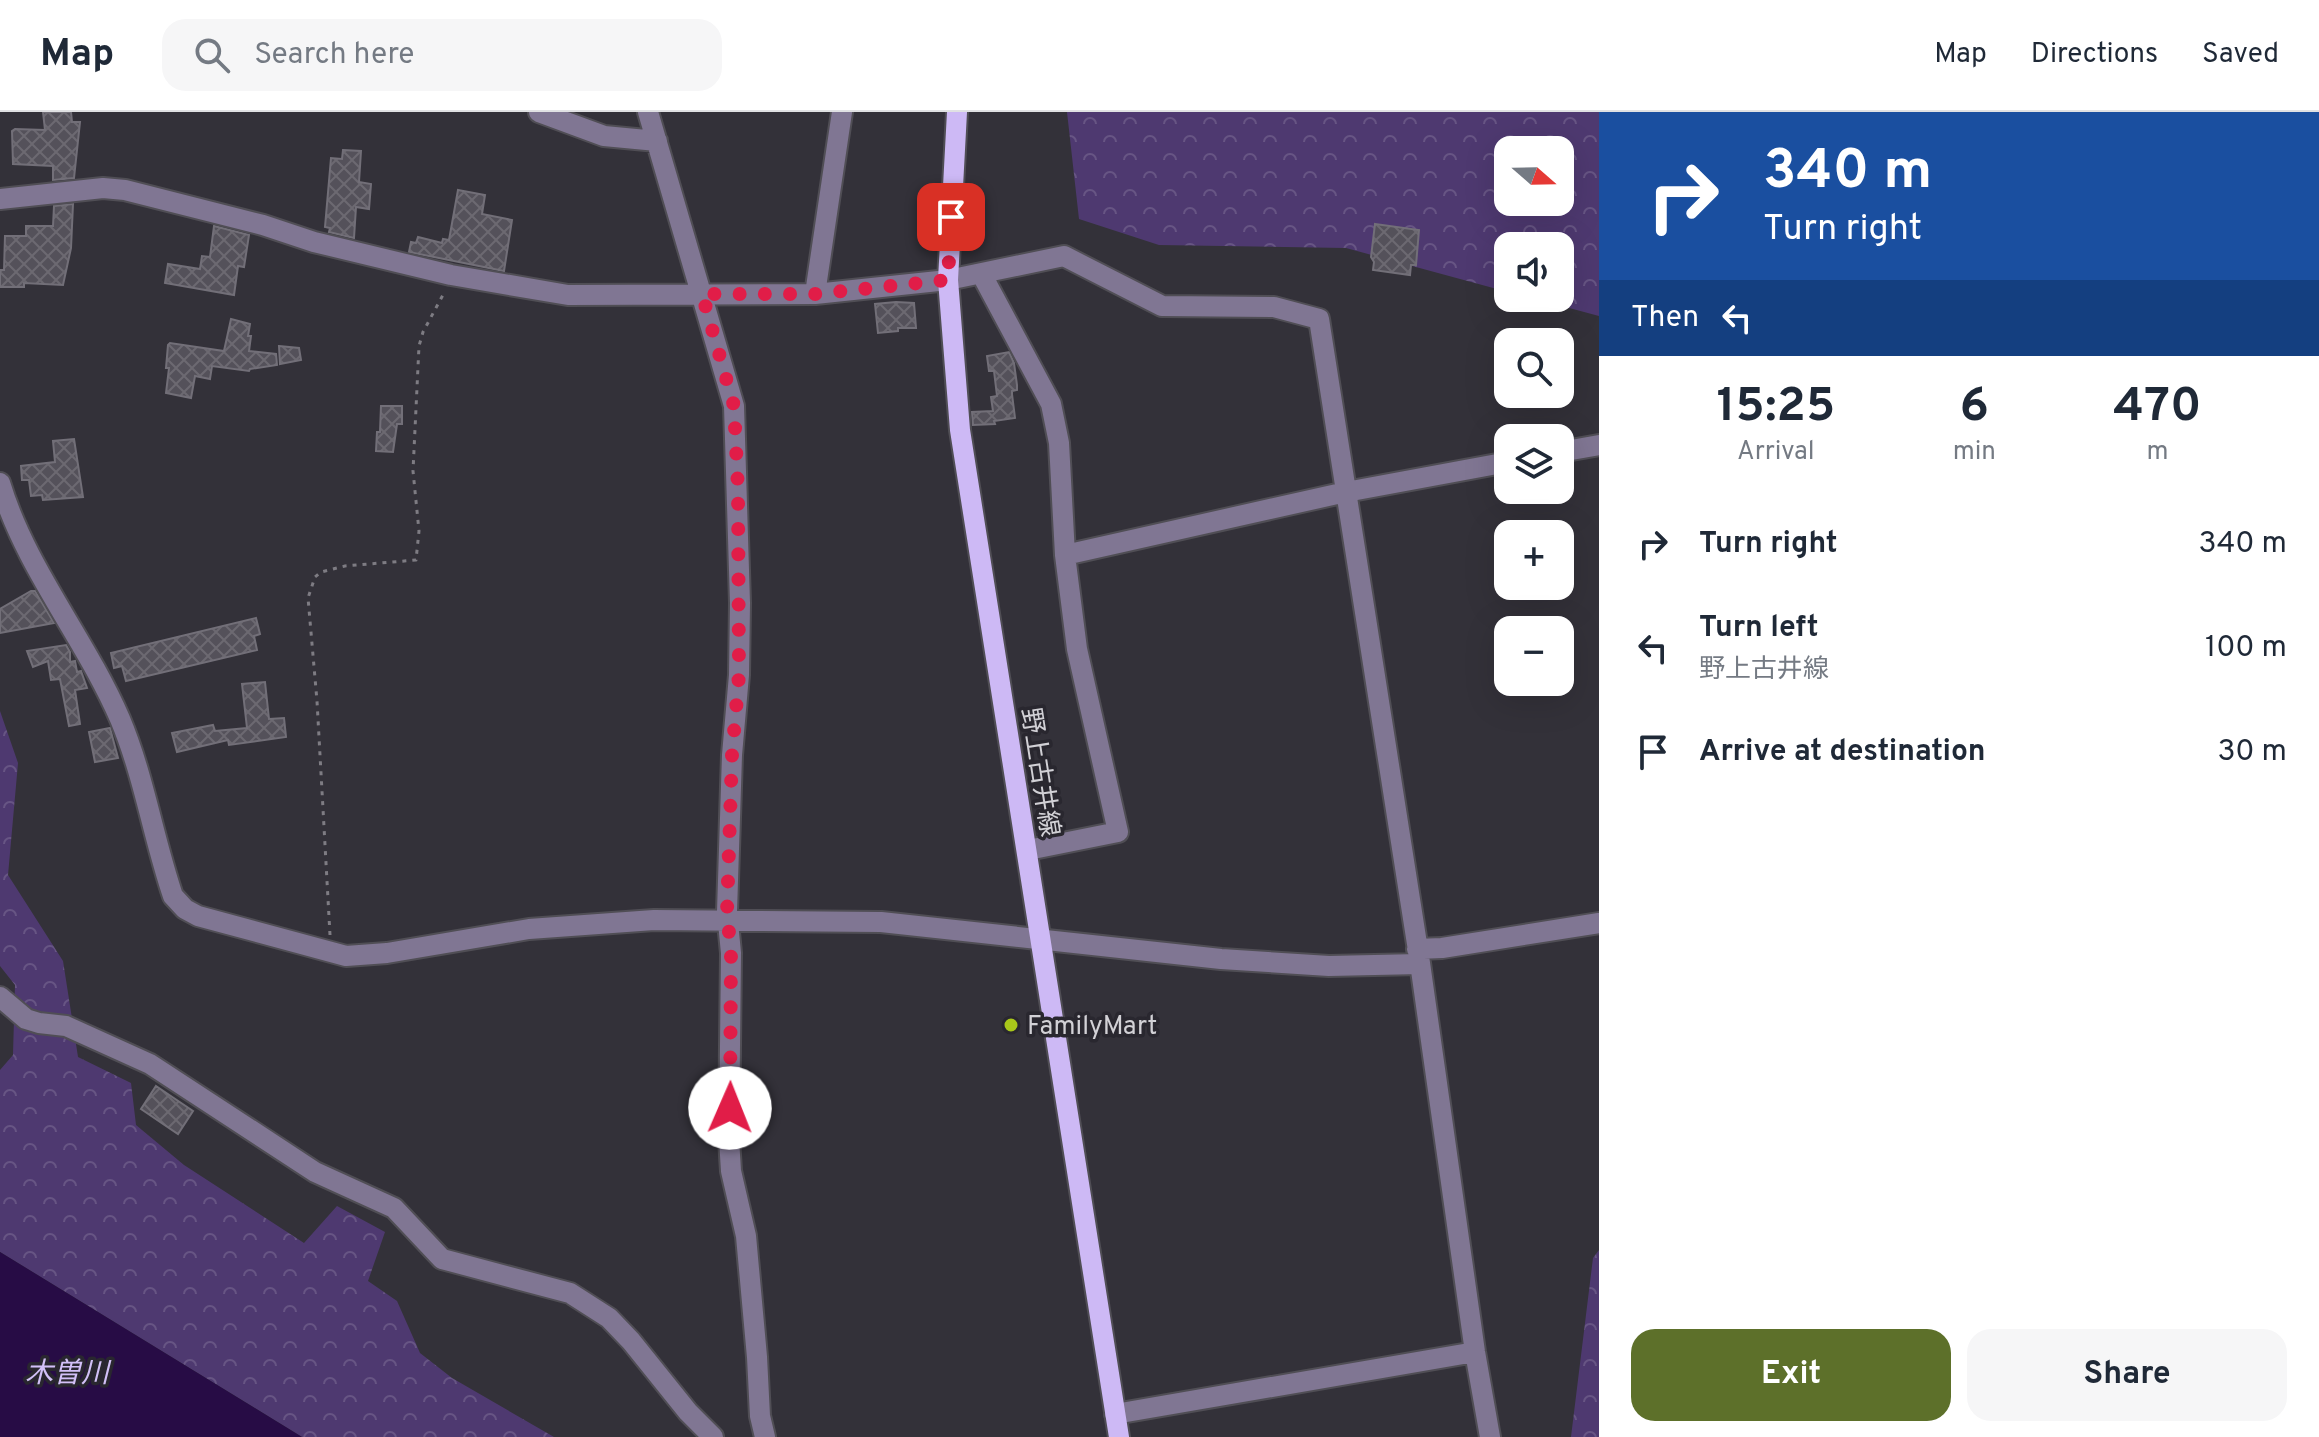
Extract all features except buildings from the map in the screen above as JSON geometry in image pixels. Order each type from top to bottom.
[{"type":"main road","name":"野上古井線","points":[[957,112],[948,280],[951,342],[968,491],[1028,850],[1119,1437]]},
{"type":"street","points":[[539,112],[604,136],[657,141]]},
{"type":"street","points":[[648,112],[734,406],[738,489],[739,675],[732,755],[728,922],[731,953],[731,1171],[746,1236],[760,1416],[765,1437]]},
{"type":"street","points":[[815,294],[842,112]]},
{"type":"street","points":[[0,199],[103,188],[125,190],[263,225],[314,242],[451,275],[568,295],[815,294],[982,275],[1064,256],[1162,306],[1274,307],[1319,319],[1419,956],[1475,1352],[1490,1437]]},
{"type":"street","points":[[982,275],[1051,404],[1059,443],[1065,555],[1077,649],[1118,832],[1028,850]]},
{"type":"street","points":[[1574,449],[1599,445]]},
{"type":"street","points":[[1065,555],[1346,492],[1494,465]]},
{"type":"street","points":[[0,483],[35,566],[119,717],[136,760],[173,896],[185,909],[198,916],[346,956],[387,953],[529,929],[654,920],[881,922],[1329,966],[1419,956],[1442,948],[1599,923]]},
{"type":"street","points":[[0,997],[26,1019],[66,1026],[150,1064],[315,1172],[394,1208],[442,1259],[570,1293],[609,1318],[713,1437]]},
{"type":"street","points":[[1115,1414],[1475,1352]]},
{"type":"path","points":[[329,951],[317,701],[308,598],[315,577],[321,572],[345,566],[416,560],[419,531],[413,471],[419,346],[451,275]]},
{"type":"green space","points":[[1067,112],[1599,112],[1599,316],[1574,309],[1574,232],[1494,232],[1494,288],[1346,248],[1159,245],[1079,219]]},
{"type":"green space","points":[[0,711],[18,763],[8,875],[63,961],[78,1057],[131,1083],[136,1125],[184,1165],[304,1243],[337,1206],[385,1232],[368,1281],[397,1301],[420,1353],[452,1378],[554,1437],[302,1437],[0,1252],[0,1070],[13,1055],[15,985],[0,966]]},
{"type":"green space","points":[[1599,1250],[1599,1437],[1571,1437],[1593,1258]]},
{"type":"water","name":"木曽川","points":[[0,1252],[302,1437],[0,1437]]},
{"type":"place","name":"FamilyMart","points":[[1011,1025]]},
{"type":"route","points":[[730,1108],[731,953],[727,912],[732,755],[739,675],[738,489],[734,406],[702,294],[815,294],[948,280],[951,217]]}]
